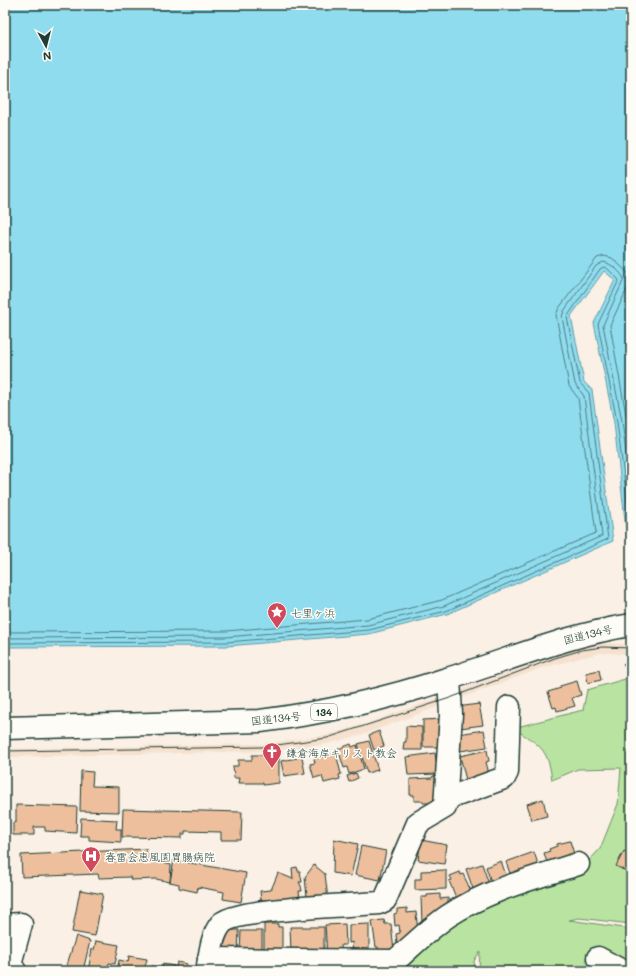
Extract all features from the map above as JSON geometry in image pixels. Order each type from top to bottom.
[{"type":"main road","name":"国道134号","points":[[5,728],[260,721],[302,716],[356,705],[449,679],[588,633],[631,625]]},
{"type":"main road","points":[[449,679],[451,714],[445,807],[418,823],[385,900],[379,903],[306,907],[245,914],[222,923],[215,932],[208,965],[392,966],[448,916],[470,903],[508,887],[578,864]]},
{"type":"main road","points":[[446,799],[504,778],[507,772],[509,707]]},
{"type":"main road","points":[[5,924],[21,924],[10,964],[15,971]]},
{"type":"main road","points":[[598,958],[622,971]]},
{"type":"shaded area","points":[[598,643],[631,644],[631,654],[600,653],[542,668],[367,733],[327,744],[267,751],[5,757],[5,749],[264,744],[327,735],[365,724],[577,648]]},
{"type":"green space","points":[[625,679],[631,688],[631,924],[579,918],[569,920],[631,929],[631,971],[479,971],[480,951],[474,961],[475,971],[405,971],[398,966],[471,910],[582,868],[600,849],[618,804],[621,768],[578,769],[552,780],[548,760],[541,748],[513,728],[583,710],[587,690]]},
{"type":"water","points":[[5,5],[631,5],[631,537],[627,538],[614,423],[594,323],[615,280],[604,271],[571,316],[584,382],[592,390],[613,541],[447,614],[369,634],[227,646],[5,647]]},
{"type":"building","points":[[631,659],[631,678],[629,680],[625,673],[628,672],[623,664]]},
{"type":"building","points":[[599,670],[601,680],[588,683],[586,673]]},
{"type":"building","points":[[577,681],[581,695],[572,698],[575,706],[557,711],[556,707],[553,708],[548,692],[561,688],[560,686]]},
{"type":"building","points":[[479,704],[483,725],[460,728],[457,707]]},
{"type":"building","points":[[443,719],[441,747],[423,747],[423,720]]},
{"type":"building","points":[[406,726],[422,727],[422,750],[403,750],[404,742],[406,742]]},
{"type":"building","points":[[484,730],[487,747],[460,751],[458,734]]},
{"type":"building","points":[[379,731],[384,746],[374,750],[369,735]]},
{"type":"building","points":[[369,741],[378,770],[367,773],[358,744]]},
{"type":"building","points":[[351,744],[352,747],[357,745],[364,769],[349,774],[347,767],[344,768],[338,749]]},
{"type":"building","points":[[487,750],[489,761],[486,762],[489,774],[466,780],[460,756]]},
{"type":"building","points":[[336,753],[341,774],[339,775],[340,779],[324,783],[322,776],[314,778],[310,764],[315,763],[314,759]]},
{"type":"building","points":[[435,753],[438,774],[408,775],[406,757]]},
{"type":"building","points":[[252,755],[268,755],[269,758],[279,758],[279,783],[263,785],[263,783],[238,783],[239,778],[234,778],[233,766],[238,766],[238,760],[252,760]]},
{"type":"building","points":[[302,757],[305,773],[284,776],[281,761]]},
{"type":"building","points":[[81,771],[93,772],[92,786],[119,787],[119,812],[80,811]]},
{"type":"building","points":[[356,773],[358,778],[349,782],[347,776]]},
{"type":"building","points":[[433,776],[442,776],[440,803],[423,803],[423,801],[414,801],[414,795],[410,795],[410,779],[432,778]]},
{"type":"building","points":[[543,799],[547,816],[532,820],[527,804]]},
{"type":"building","points":[[16,805],[77,807],[76,833],[45,831],[45,827],[34,827],[34,835],[13,835],[13,822],[16,823]]},
{"type":"building","points":[[123,809],[242,812],[241,840],[221,840],[221,832],[185,831],[185,834],[182,834],[182,838],[122,837]]},
{"type":"building","points":[[81,818],[117,820],[116,829],[121,829],[121,842],[89,840],[89,836],[80,836]]},
{"type":"building","points":[[334,839],[358,844],[351,876],[333,873]]},
{"type":"building","points":[[421,840],[447,845],[444,864],[418,860]]},
{"type":"building","points":[[570,841],[575,857],[549,869],[544,853],[550,851],[549,849],[557,846],[557,844]]},
{"type":"building","points":[[361,846],[386,851],[380,880],[355,875]]},
{"type":"building","points":[[146,849],[147,854],[157,854],[157,861],[171,865],[170,882],[156,879],[131,880],[130,877],[99,878],[98,874],[22,877],[21,855]]},
{"type":"building","points":[[624,851],[631,855],[631,874],[616,866]]},
{"type":"building","points":[[534,852],[540,870],[512,879],[506,862]]},
{"type":"building","points":[[174,860],[246,873],[241,902],[223,899],[224,892],[198,887],[197,892],[179,888],[179,884],[170,882]]},
{"type":"building","points":[[501,861],[508,881],[492,885],[486,867]]},
{"type":"building","points":[[482,864],[489,884],[473,889],[466,869]]},
{"type":"building","points":[[314,865],[325,874],[328,899],[315,901],[314,896],[307,897],[305,877]]},
{"type":"building","points":[[297,867],[298,871],[300,871],[302,882],[299,882],[302,891],[299,891],[300,898],[261,900],[260,891],[271,890],[278,873],[293,879],[292,868]]},
{"type":"building","points":[[446,870],[446,889],[415,890],[415,879],[421,879],[421,871]]},
{"type":"building","points":[[460,872],[461,875],[463,874],[473,895],[458,902],[449,881],[452,880],[450,876]]},
{"type":"building","points":[[80,890],[103,894],[95,936],[72,932]]},
{"type":"building","points":[[6,893],[6,909],[5,909]]},
{"type":"building","points":[[440,894],[440,899],[448,898],[448,909],[422,923],[421,897]]},
{"type":"building","points":[[407,908],[407,913],[416,912],[418,933],[408,942],[397,943],[396,934],[400,933],[399,925],[395,926],[394,914],[397,913],[397,909]]},
{"type":"building","points":[[384,920],[385,924],[391,924],[394,951],[379,954],[378,947],[376,947],[372,921]]},
{"type":"building","points":[[264,924],[278,924],[278,927],[282,927],[282,949],[264,952]]},
{"type":"building","points":[[345,924],[346,945],[341,945],[342,955],[327,955],[325,925]]},
{"type":"building","points":[[369,924],[369,954],[353,954],[352,942],[349,943],[349,925]]},
{"type":"building","points":[[290,927],[324,927],[324,954],[291,951]]},
{"type":"building","points":[[224,930],[239,930],[238,954],[223,953]]},
{"type":"building","points":[[241,931],[262,931],[262,953],[240,953]]},
{"type":"building","points":[[76,936],[90,941],[83,971],[65,971]]},
{"type":"building","points":[[96,941],[119,945],[115,964],[109,963],[107,971],[88,971],[92,949],[94,950]]},
{"type":"building","points":[[129,956],[147,959],[144,971],[117,971],[119,960],[128,962]]},
{"type":"building","points":[[177,962],[187,964],[186,969],[195,971],[175,971]]},
{"type":"building","points":[[163,964],[174,966],[173,971],[151,971],[152,966],[162,968]]},
{"type":"tram line","points":[[5,751],[263,747],[327,738],[450,698],[555,658],[582,650],[602,647],[631,648]]},
{"type":"place","name":"七里ヶ浜","points":[[277,629]]},
{"type":"place","name":"鎌倉海岸キリスト教会","points":[[272,769]]},
{"type":"place","name":"春雷会恵風園胃腸病院","points":[[91,873]]}]
